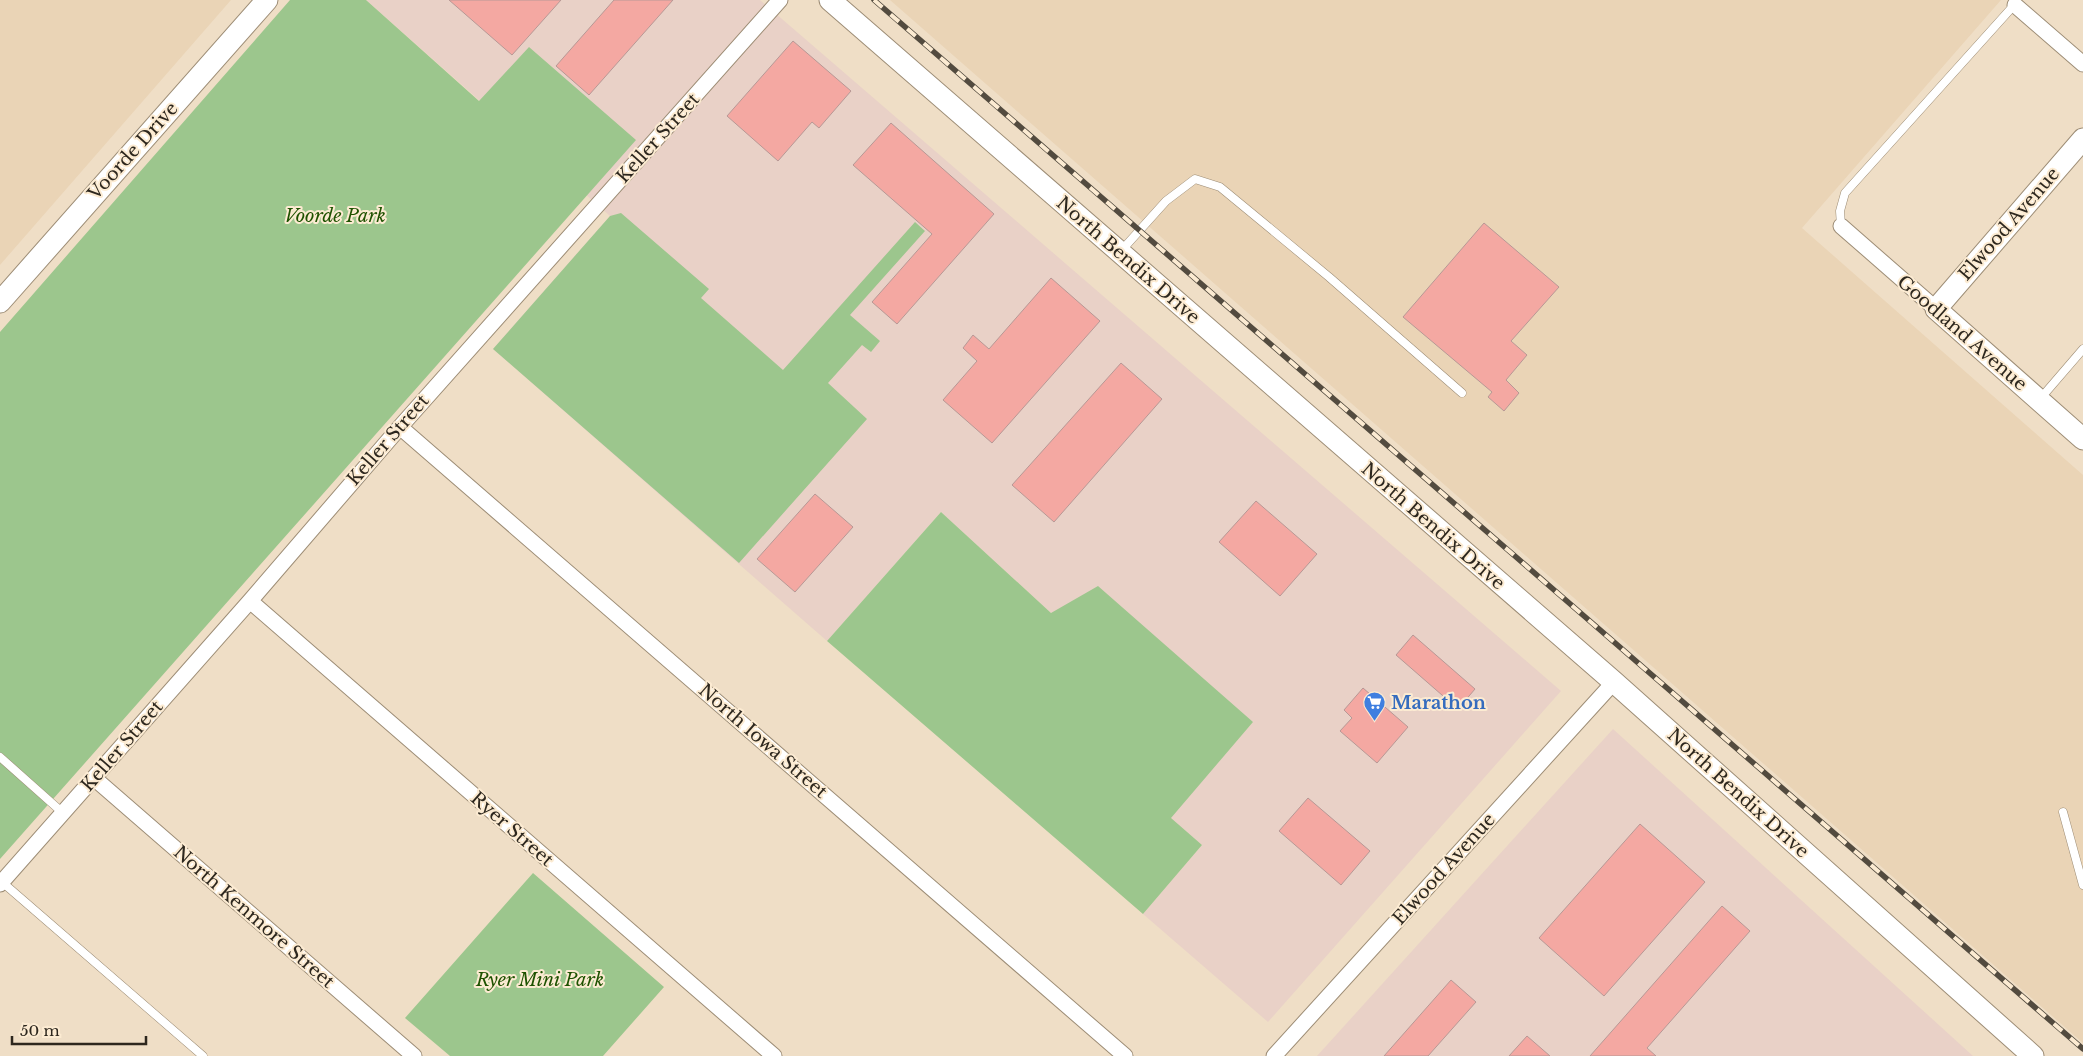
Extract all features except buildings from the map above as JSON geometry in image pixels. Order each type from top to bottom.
[{"type":"street","name":"Voorde Drive","points":[[0,302],[267,0]]},
{"type":"street","name":"Keller Street","points":[[1,883],[250,601],[400,427],[780,0]]},
{"type":"street","name":"North Bendix Drive","points":[[830,0],[1614,682],[2033,1056]]},
{"type":"street","points":[[2017,2],[2083,64]]},
{"type":"street","name":"Elwood Avenue","points":[[1936,309],[2083,140]]},
{"type":"street","name":"Goodland Avenue","points":[[1841,226],[2083,439]]},
{"type":"street","name":"North Iowa Street","points":[[400,427],[1125,1056]]},
{"type":"street","name":"Ryer Street","points":[[250,601],[774,1056]]},
{"type":"street","name":"Elwood Avenue","points":[[1274,1056],[1614,682]]},
{"type":"street","name":"North Kenmore Street","points":[[94,778],[414,1056]]},
{"type":"lane","points":[[1841,226],[1840,211],[1845,193],[2017,2]]},
{"type":"lane","points":[[1120,253],[1166,201],[1195,180],[1220,187],[1330,278],[1462,393]]},
{"type":"lane","points":[[2039,400],[2083,349]]},
{"type":"lane","points":[[0,758],[63,812]]},
{"type":"lane","points":[[2063,812],[2083,884]]},
{"type":"lane","points":[[1,883],[203,1056]]},
{"type":"shaded area","points":[[0,0],[231,0],[0,265]]},
{"type":"shaded area","points":[[366,0],[760,0],[1561,691],[1268,1022],[1143,914],[1202,845],[1170,818],[1253,722],[1051,613],[941,512],[827,641],[493,349],[610,216]]},
{"type":"shaded area","points":[[890,0],[2001,0],[1802,228],[2083,475],[2083,1043]]},
{"type":"shaded area","points":[[1613,729],[1973,1056],[1317,1056]]},
{"type":"green space","name":"Voorde Park","points":[[290,0],[366,0],[479,101],[529,47],[636,140],[0,859],[0,332]]},
{"type":"green space","points":[[621,213],[709,289],[701,298],[783,370],[915,222],[925,231],[850,315],[880,341],[871,352],[862,345],[828,383],[867,419],[739,563],[493,349],[610,216]]},
{"type":"green space","points":[[941,512],[1051,613],[1098,586],[1253,722],[1171,818],[1202,845],[1143,914],[827,641]]},
{"type":"green space","name":"Ryer Mini Park","points":[[533,873],[664,987],[603,1056],[450,1056],[405,1018]]},
{"type":"railway","points":[[874,0],[2083,1049]]},
{"type":"place","name":"Marathon","points":[[1375,722]]}]
